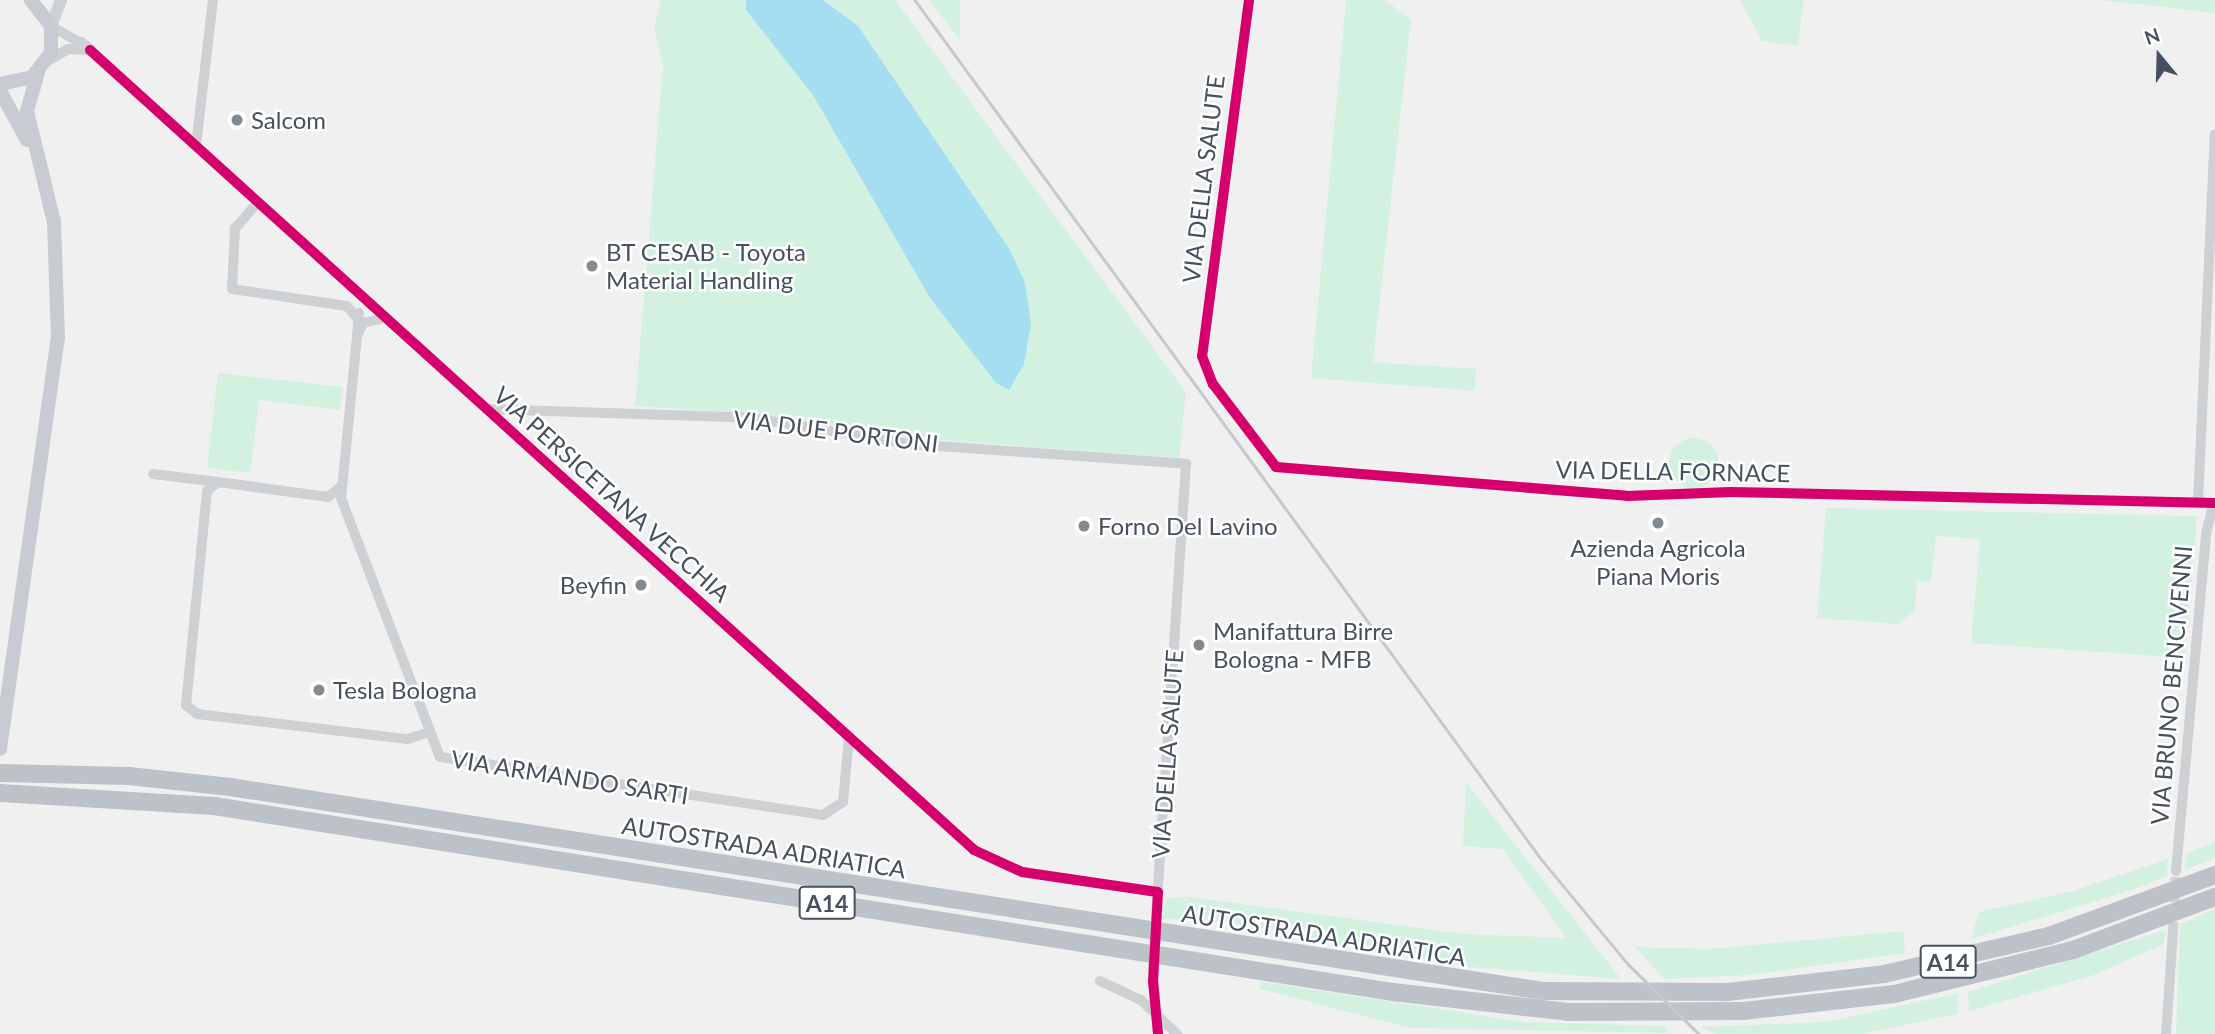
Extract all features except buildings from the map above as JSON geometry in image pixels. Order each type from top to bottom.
[{"type":"highway","name":"AUTOSTRADA ADRIATICA","points":[[0,773],[129,776],[230,787],[1396,972],[1543,991],[1670,994],[1801,986],[1931,966],[2080,926],[2215,875]]},
{"type":"highway","name":"AUTOSTRADA ADRIATICA","points":[[0,793],[183,801],[1475,1005],[1654,1014],[1805,1006],[1941,984],[2073,950],[2215,897]]},
{"type":"main road","points":[[0,750],[58,338],[57,244],[37,160],[27,98],[43,67],[51,26],[31,0]]},
{"type":"main road","points":[[0,84],[43,67]]},
{"type":"main road","points":[[0,90],[37,160]]},
{"type":"street","points":[[51,26],[61,0]]},
{"type":"street","points":[[196,146],[213,0]]},
{"type":"street","name":"VIA DELLA SALUTE","points":[[1202,364],[1249,0]]},
{"type":"street","name":"VIA PERSICETANA VECCHIA","points":[[51,26],[86,47],[258,202],[362,303],[486,409],[865,752],[998,864],[1158,891]]},
{"type":"street","points":[[43,67],[68,49],[86,47]]},
{"type":"street","points":[[2199,503],[2215,134]]},
{"type":"street","points":[[258,202],[235,228],[232,289],[347,306],[357,318]]},
{"type":"street","name":"VIA ARMANDO SARTI","points":[[362,303],[357,318],[340,487],[435,752],[452,760],[788,812],[833,810],[843,802],[851,763],[849,737]]},
{"type":"street","points":[[357,336],[363,323],[380,318]]},
{"type":"street","name":"VIA DELLA FORNACE","points":[[1202,364],[1266,460],[1297,472],[1627,496],[1731,492],[2215,503]]},
{"type":"street","name":"VIA DUE PORTONI","points":[[486,409],[752,418],[910,443],[1186,464]]},
{"type":"street","name":"VIA DELLA SALUTE","points":[[1156,919],[1186,464]]},
{"type":"street","points":[[153,474],[328,497],[340,487]]},
{"type":"street","points":[[181,478],[207,491]]},
{"type":"street","points":[[218,482],[207,491],[187,709],[408,739],[427,733]]},
{"type":"street","name":"VIA BRUNO BENCIVENNI","points":[[2176,871],[2206,534],[2215,503]]},
{"type":"street","points":[[851,763],[865,752]]},
{"type":"street","points":[[2166,1034],[2173,932]]},
{"type":"street","points":[[1153,970],[1158,1034]]},
{"type":"street","points":[[1100,981],[1157,1013],[1177,1034]]},
{"type":"green space","points":[[661,0],[895,0],[1186,392],[1179,458],[914,438],[754,414],[635,406],[663,64],[654,29]]},
{"type":"green space","points":[[929,0],[960,0],[960,40]]},
{"type":"green space","points":[[1346,0],[1385,0],[1411,20],[1373,362],[1476,369],[1475,391],[1311,378]]},
{"type":"green space","points":[[1740,0],[1804,0],[1798,46],[1762,41]]},
{"type":"green space","points":[[2099,0],[2215,0],[2215,13],[2128,3]]},
{"type":"green space","points":[[218,373],[343,387],[340,410],[259,400],[250,473],[207,468]]},
{"type":"green space","points":[[1694,438],[1712,445],[1719,463],[1712,481],[1694,488],[1676,481],[1669,463],[1676,445]]},
{"type":"green space","points":[[1826,508],[2197,516],[2185,658],[1971,643],[1980,539],[1936,536],[1931,582],[1917,581],[1915,611],[1898,624],[1817,618]]},
{"type":"green space","points":[[1466,782],[1621,979],[1470,967],[1214,920],[1162,919],[1166,898],[1190,897],[1463,934],[1566,938],[1503,849],[1463,846]]},
{"type":"green space","points":[[2215,842],[2215,858],[2185,870],[2187,853]]},
{"type":"green space","points":[[2168,859],[2167,876],[2132,890],[1971,939],[1979,912],[2073,891]]},
{"type":"green space","points":[[2215,909],[2215,1034],[2176,1034],[2180,924]]},
{"type":"green space","points":[[2165,930],[2164,944],[2094,975],[1969,1011],[1968,992]]},
{"type":"green space","points":[[1904,931],[1905,953],[1749,975],[1664,979],[1635,947],[1710,949]]},
{"type":"green space","points":[[1261,982],[1525,1022],[1664,1026],[1669,1033],[1410,1028],[1260,989]]},
{"type":"green space","points":[[1959,993],[1957,1014],[1862,1034],[1716,1034],[1700,1027],[1825,1022]]},
{"type":"water","points":[[746,0],[823,0],[858,26],[1010,250],[1025,283],[1031,324],[1024,364],[1009,390],[996,383],[930,298],[813,95],[746,10]]},
{"type":"tunnel","points":[[2173,932],[2176,871]]},
{"type":"tunnel","points":[[1153,970],[1155,927]]},
{"type":"railway","points":[[915,0],[1542,860],[1629,965],[1699,1034]]},
{"type":"cycle path","points":[[1249,0],[1202,356],[1213,384],[1276,467],[1627,496],[1731,492],[2215,503]]},
{"type":"cycle path","points":[[90,50],[974,850],[1022,872],[1158,892],[1153,981],[1158,1034]]},
{"type":"place","name":"Salcom","points":[[237,120]]},
{"type":"place","name":"BT CESAB - Toyota Material Handling","points":[[592,266]]},
{"type":"place","name":"Azienda Agricola Piana Moris","points":[[1658,523]]},
{"type":"place","name":"Forno Del Lavino","points":[[1084,526]]},
{"type":"place","name":"Beyfin","points":[[641,585]]},
{"type":"place","name":"Manifattura Birre Bologna - MFB","points":[[1199,645]]},
{"type":"place","name":"Tesla Bologna","points":[[319,690]]}]
